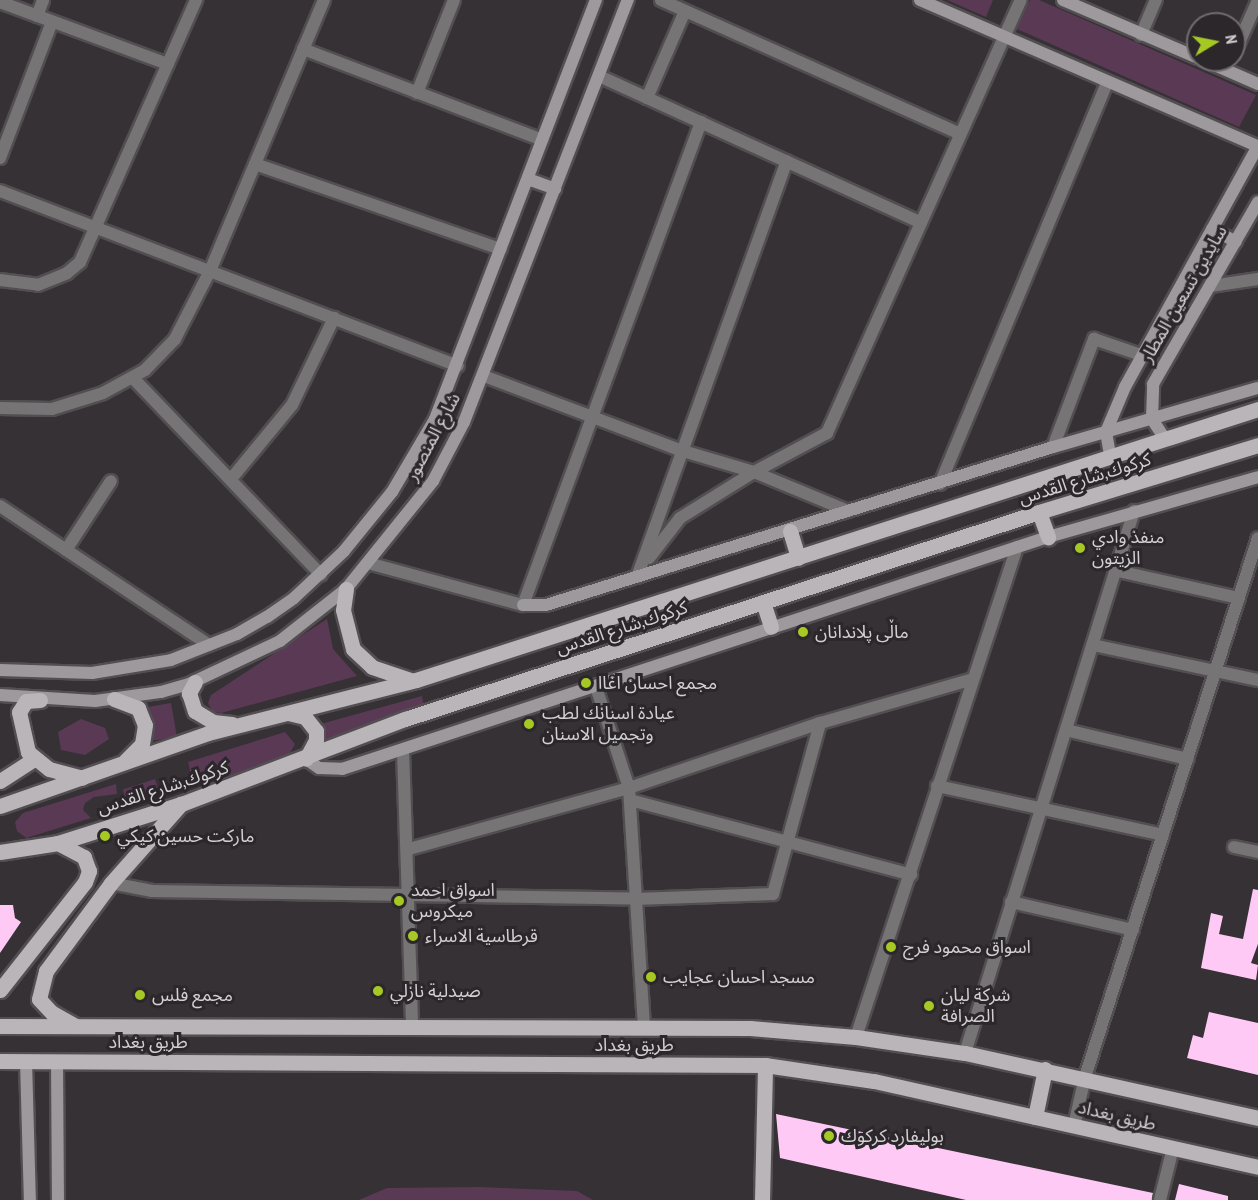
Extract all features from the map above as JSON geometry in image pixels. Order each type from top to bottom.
[{"type":"main road","name":"كركوك,شارع القدس","points":[[0,806],[238,724],[416,681],[1258,409]]},
{"type":"main road","name":"كركوك,شارع القدس","points":[[0,852],[58,843],[181,804],[306,759],[405,719],[1039,512],[1258,445]]},
{"type":"main road","points":[[1039,512],[1048,537]]},
{"type":"main road","points":[[790,531],[798,558]]},
{"type":"main road","points":[[346,589],[344,617],[353,649],[384,673],[416,681]]},
{"type":"main road","points":[[763,602],[771,627]]},
{"type":"main road","points":[[195,682],[189,693],[195,711],[213,722],[238,724]]},
{"type":"main road","points":[[114,699],[138,708],[145,725],[142,744],[120,765]]},
{"type":"main road","points":[[40,700],[26,701],[18,716],[24,742],[34,759],[56,772],[85,778]]},
{"type":"main road","points":[[287,712],[305,717],[316,730],[316,740],[306,759]]},
{"type":"main road","points":[[0,781],[34,759]]},
{"type":"main road","points":[[76,1026],[44,1006],[39,990],[46,971],[111,883],[181,804]]},
{"type":"main road","points":[[0,990],[85,882],[88,871],[84,857],[58,843]]},
{"type":"main road","name":"طريق بغداد","points":[[0,1026],[412,1025],[750,1028],[856,1037],[965,1053],[1085,1077],[1258,1118]]},
{"type":"main road","name":"طريق بغداد","points":[[0,1061],[765,1065],[874,1081],[1258,1167]]},
{"type":"main road","points":[[762,1200],[765,1065]]},
{"type":"main road","points":[[1035,1117],[1045,1069]]},
{"type":"street","points":[[38,16],[43,0]]},
{"type":"street","points":[[0,280],[28,286],[53,281],[80,262],[196,0]]},
{"type":"street","points":[[0,408],[52,409],[87,399],[133,378],[157,360],[179,334],[210,271],[324,0]]},
{"type":"street","points":[[417,93],[454,0]]},
{"type":"street","name":"شارع المنصور","points":[[0,670],[92,673],[171,660],[209,645],[267,617],[321,575],[368,525],[415,457],[458,366],[596,0]]},
{"type":"street","name":"شارع المنصور","points":[[0,695],[40,700],[114,699],[161,692],[195,682],[280,641],[346,589],[433,481],[484,376],[628,0]]},
{"type":"street","points":[[661,0],[960,134]]},
{"type":"street","points":[[920,0],[1003,39],[1258,146],[1141,356],[1106,432],[1110,455]]},
{"type":"street","points":[[637,577],[680,518],[754,472],[827,433],[1021,0]]},
{"type":"street","points":[[1063,0],[1186,53]]},
{"type":"street","points":[[1141,35],[1156,0]]},
{"type":"street","points":[[1246,27],[1258,0]]},
{"type":"street","points":[[0,2],[168,64]]},
{"type":"street","points":[[647,98],[685,11]]},
{"type":"street","points":[[0,158],[52,22]]},
{"type":"street","points":[[303,49],[542,140]]},
{"type":"street","points":[[1240,72],[1258,84]]},
{"type":"street","points":[[599,76],[921,223]]},
{"type":"street","points":[[940,484],[1107,83]]},
{"type":"street","points":[[524,605],[700,122]]},
{"type":"street","points":[[637,577],[786,161]]},
{"type":"street","points":[[255,164],[501,249]]},
{"type":"street","points":[[528,179],[555,189]]},
{"type":"street","points":[[0,191],[458,366]]},
{"type":"street","name":"سايدين تسعين المطار","points":[[1152,419],[1153,384],[1258,202]]},
{"type":"street","points":[[1212,229],[1236,242]]},
{"type":"street","points":[[1211,286],[1258,279]]},
{"type":"street","points":[[231,479],[292,405],[334,318]]},
{"type":"street","points":[[1053,447],[1094,339],[1141,356]]},
{"type":"street","points":[[484,376],[683,451],[754,472],[848,511]]},
{"type":"street","points":[[133,378],[321,575]]},
{"type":"street","points":[[368,563],[524,605],[546,605],[790,531],[1053,447],[1258,388]]},
{"type":"street","points":[[1152,419],[1165,439]]},
{"type":"street","points":[[306,759],[319,768],[334,771],[403,751],[771,627],[1048,537],[1258,477]]},
{"type":"street","points":[[66,550],[111,481]]},
{"type":"street","points":[[0,506],[209,645]]},
{"type":"street","points":[[965,1053],[1011,902],[1118,571],[1134,511]]},
{"type":"street","points":[[1074,1126],[1085,1077],[1258,538]]},
{"type":"street","points":[[856,1037],[911,875],[970,680],[1017,547]]},
{"type":"street","points":[[1118,571],[1239,598]]},
{"type":"street","points":[[1093,645],[1258,680]]},
{"type":"street","points":[[409,849],[629,794],[820,723],[970,680]]},
{"type":"street","points":[[596,687],[629,794],[644,1026]]},
{"type":"street","points":[[111,883],[152,891],[409,893],[634,899],[773,894],[820,723]]},
{"type":"street","points":[[1066,730],[1188,759]]},
{"type":"street","points":[[403,751],[409,849],[412,1025]]},
{"type":"street","points":[[937,786],[1163,835]]},
{"type":"street","points":[[629,794],[787,843],[911,875]]},
{"type":"street","points":[[1234,847],[1258,852]]},
{"type":"street","points":[[1011,902],[1133,930]]},
{"type":"street","points":[[26,1061],[30,1200]]},
{"type":"street","points":[[57,1061],[58,1200]]},
{"type":"street","points":[[1160,1200],[1173,1148]]},
{"type":"shaded area","points":[[947,0],[993,0],[986,17]]},
{"type":"shaded area","points":[[1030,0],[1039,0],[1186,64],[1186,72],[1203,72],[1256,95],[1239,127],[1017,29]]},
{"type":"shaded area","points":[[327,619],[333,649],[357,676],[221,713],[212,711],[208,703],[211,695]]},
{"type":"shaded area","points":[[422,696],[424,707],[323,742],[317,725]]},
{"type":"shaded area","points":[[171,703],[177,736],[152,741],[146,707]]},
{"type":"shaded area","points":[[81,719],[105,728],[109,739],[85,755],[61,750],[58,732]]},
{"type":"shaded area","points":[[285,732],[295,744],[287,758],[167,795],[164,786],[192,779],[188,762]]},
{"type":"shaded area","points":[[155,779],[159,791],[127,802],[123,790]]},
{"type":"shaded area","points":[[116,784],[117,794],[94,797],[85,803],[83,810],[91,818],[26,838],[17,831],[15,822],[23,813]]},
{"type":"shaded area","points":[[479,1187],[577,1191],[593,1200],[359,1200],[387,1188]]},
{"type":"building","points":[[1253,889],[1258,890],[1258,944],[1251,963],[1258,965],[1256,980],[1201,968],[1211,913],[1223,916],[1219,934],[1243,939]]},
{"type":"building","points":[[0,905],[13,905],[15,918],[21,922],[0,953]]},
{"type":"building","points":[[1209,1012],[1258,1023],[1258,1075],[1187,1058],[1193,1035],[1203,1038]]},
{"type":"building","name":"بوليفارد كركوك","points":[[776,1114],[1153,1193],[1152,1200],[966,1200],[780,1158]]},
{"type":"building","points":[[1179,1184],[1228,1196],[1228,1200],[1175,1200]]},
{"type":"place","name":"منفذ وادي الزيتون","points":[[1080,548]]},
{"type":"place","name":"ماڵی پلاندانان","points":[[803,632]]},
{"type":"place","name":"مجمع احسان اغاا","points":[[586,683]]},
{"type":"place","name":"عيادة اسنانك لطب وتجميل الاسنان","points":[[529,724]]},
{"type":"place","name":"ماركت حسين كيكي","points":[[105,836]]},
{"type":"place","name":"اسواق احمد ميكروس","points":[[399,901]]},
{"type":"place","name":"قرطاسية الاسراء","points":[[413,936]]},
{"type":"place","name":"اسواق محمود فرج","points":[[891,947]]},
{"type":"place","name":"مسجد احسان عجايب","points":[[651,977]]},
{"type":"place","name":"صيدلية نازلي","points":[[378,991]]},
{"type":"place","name":"مجمع فلس","points":[[140,995]]},
{"type":"place","name":"شركة ليان الصرافة","points":[[929,1006]]},
{"type":"place","name":"بوليفارد كركوك","points":[[829,1136]]}]
